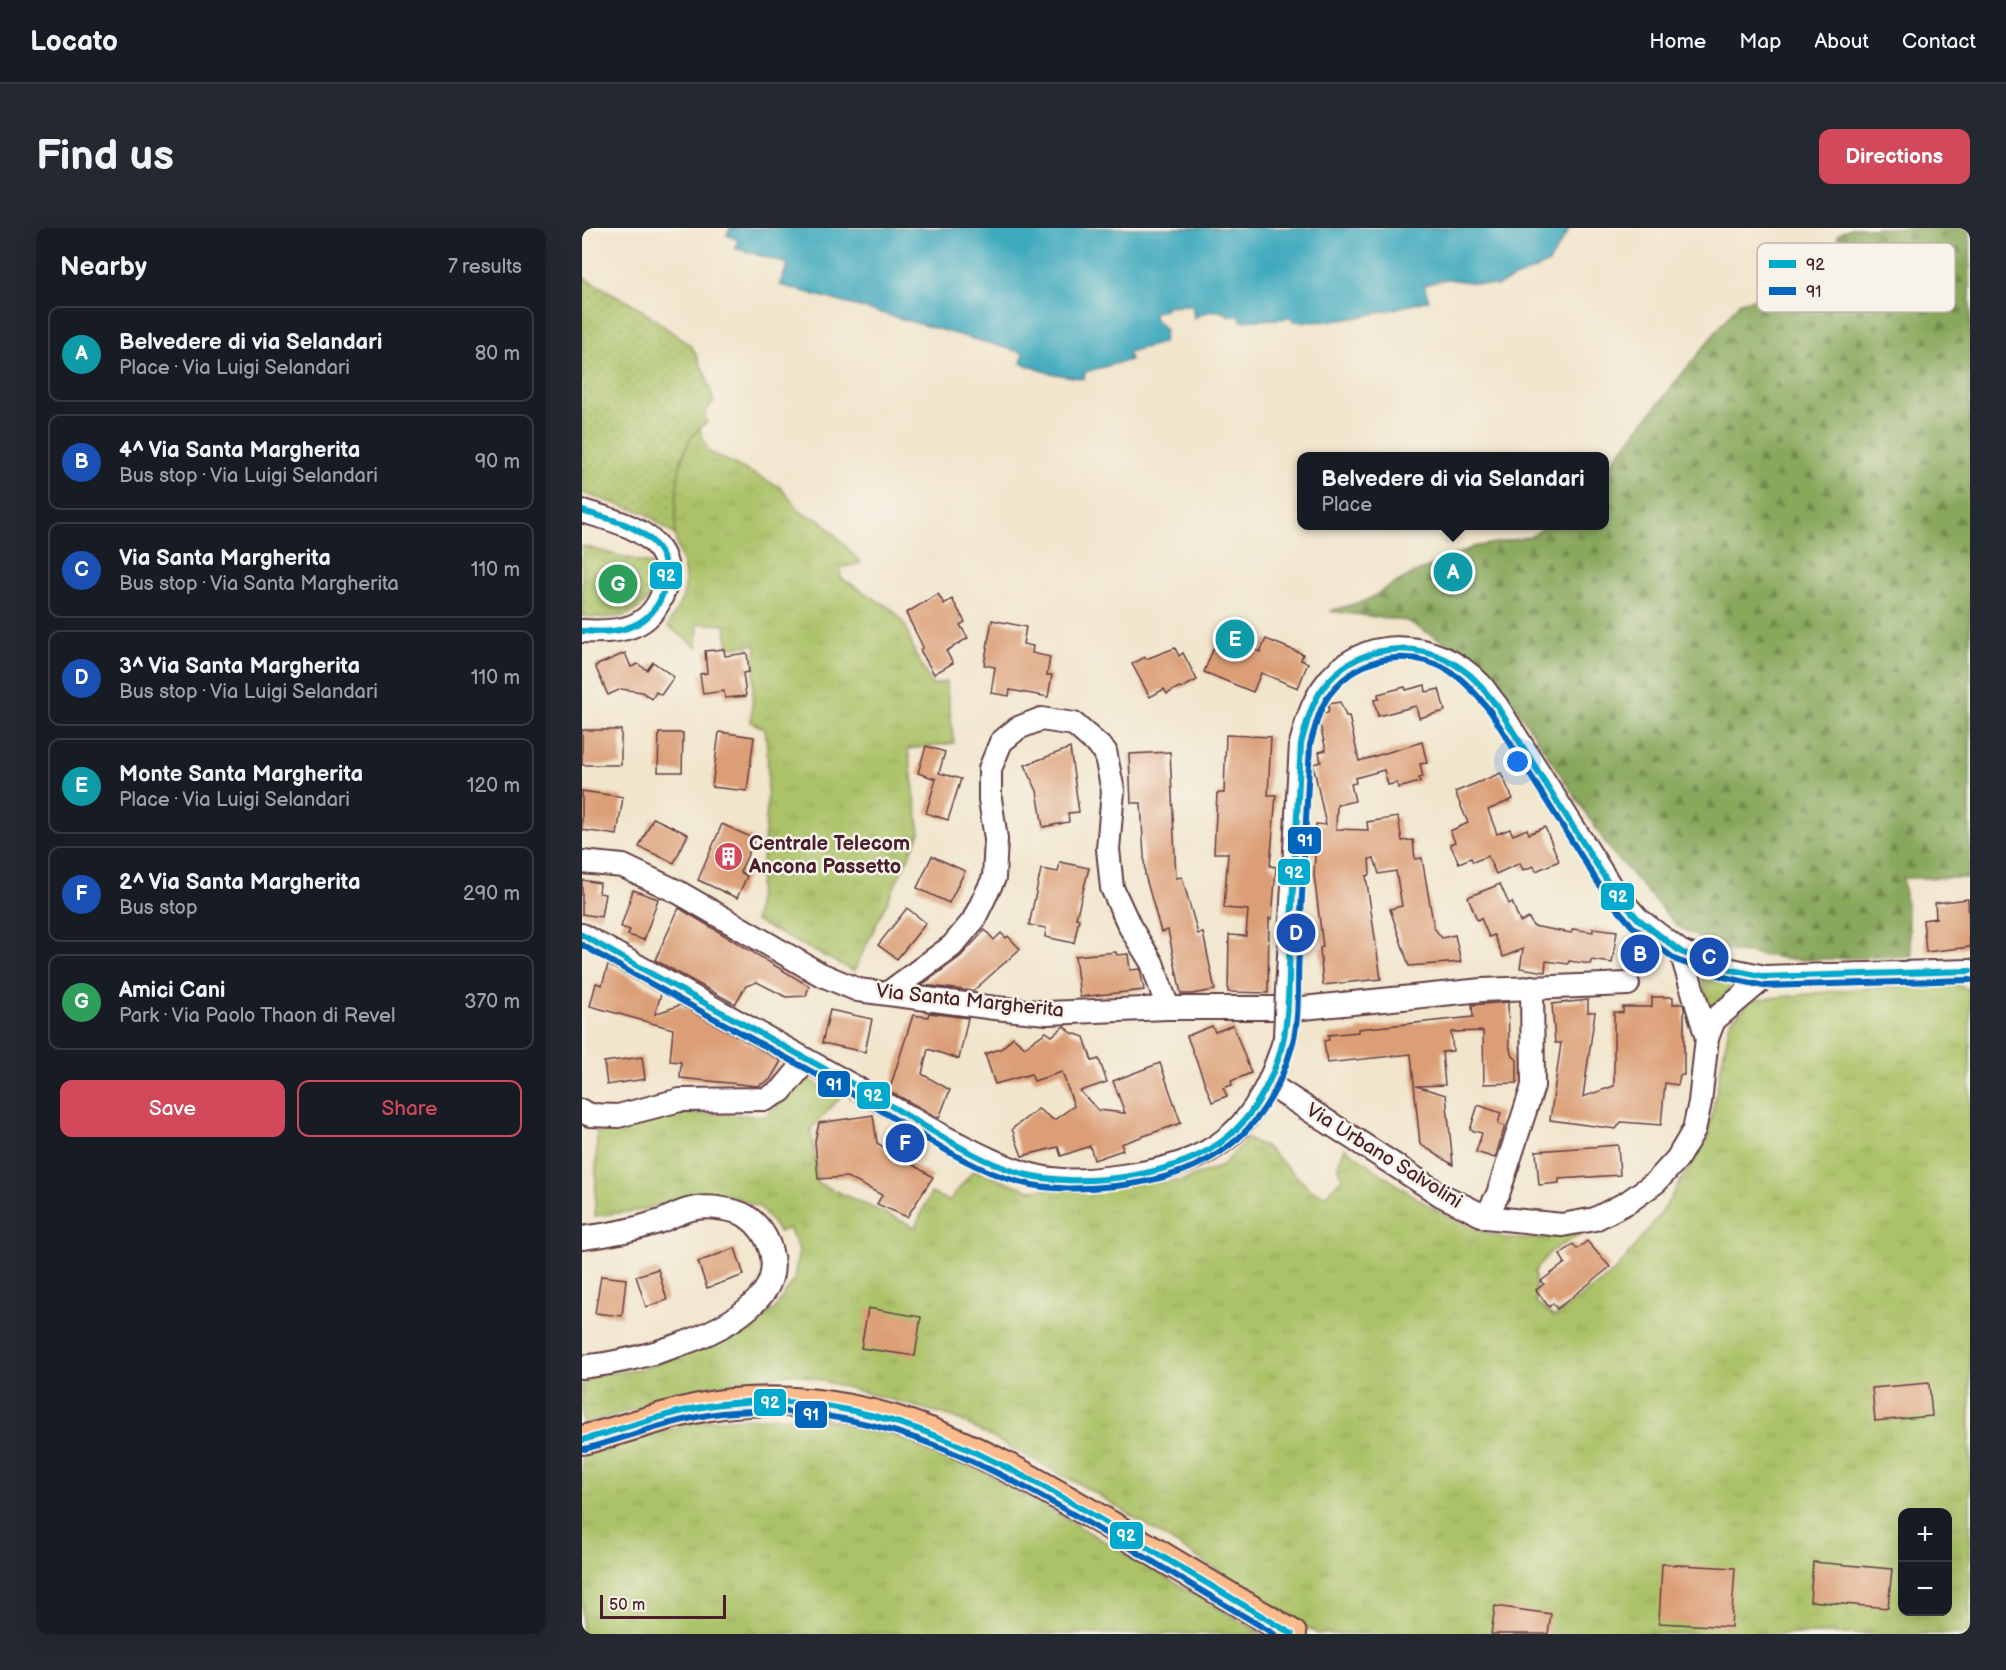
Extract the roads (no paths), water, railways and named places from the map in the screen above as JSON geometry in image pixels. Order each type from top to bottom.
[{"type":"main road","points":[[582,1440],[689,1410],[731,1403],[761,1402],[832,1406],[915,1424],[1024,1474],[1292,1634]]},
{"type":"street","points":[[582,511],[620,522],[644,535],[659,549],[666,562],[668,580],[652,615],[643,621],[613,632],[582,631]]},
{"type":"street","points":[[582,935],[806,1061],[1000,1165],[1042,1178],[1090,1180],[1171,1169],[1207,1154],[1241,1127],[1269,1084],[1285,1038],[1301,744],[1308,717],[1323,688],[1349,662],[1376,648],[1413,649],[1437,656],[1457,666],[1480,684],[1497,706],[1614,892],[1638,919],[1681,952],[1727,969],[1765,978],[1970,971]]},
{"type":"street","points":[[888,993],[951,946],[973,921],[994,878],[996,839],[990,799],[990,769],[1001,742],[1018,728],[1041,718],[1074,724],[1106,751],[1113,791],[1108,849],[1112,888],[1130,927],[1152,963],[1167,1008]]},
{"type":"street","name":"Via Santa Margherita","points":[[582,862],[623,866],[678,892],[820,974],[858,990],[1047,1013],[1167,1008],[1303,1008],[1532,987],[1628,984]]},
{"type":"street","name":"Via Urbano Salvolini","points":[[1681,952],[1707,1038]]},
{"type":"street","name":"Via Urbano Salvolini","points":[[1269,1084],[1441,1195],[1486,1217],[1562,1225],[1595,1219],[1628,1202],[1656,1182],[1677,1159],[1694,1130],[1700,1102],[1707,1038],[1714,1020],[1765,978]]},
{"type":"street","points":[[1486,1217],[1502,1183],[1533,1086],[1532,987]]},
{"type":"street","points":[[582,1111],[590,1115],[618,1116],[680,1100],[766,1100],[781,1091],[806,1061]]},
{"type":"street","points":[[582,1238],[615,1234],[696,1208],[728,1210],[746,1216],[770,1242],[773,1268],[765,1291],[747,1308],[723,1324],[681,1345],[619,1363],[582,1367]]},
{"type":"water","points":[[730,228],[1570,228],[1549,263],[1497,286],[1447,279],[1424,285],[1429,300],[1362,316],[1311,322],[1293,321],[1292,318],[1241,321],[1240,316],[1230,316],[1216,311],[1194,318],[1192,305],[1165,306],[1166,310],[1154,312],[1154,318],[1165,330],[1163,343],[1128,352],[1130,360],[1085,372],[1084,379],[1049,373],[1021,363],[1024,353],[780,285],[788,264],[735,248],[738,240],[727,235]]},
{"type":"place","name":"Belvedere di via Selandari","points":[[1453,572]]},
{"type":"place","name":"Amici Cani","points":[[618,584]]},
{"type":"place","name":"Monte Santa Margherita","points":[[1235,639]]},
{"type":"place","name":"Centrale Telecom Ancona Passetto","points":[[728,856]]},
{"type":"place","name":"3^ Via Santa Margherita","points":[[1296,933]]},
{"type":"place","name":"4^ Via Santa Margherita","points":[[1640,954]]},
{"type":"place","name":"Via Santa Margherita","points":[[1709,957]]},
{"type":"place","name":"2^ Via Santa Margherita","points":[[905,1143]]}]
